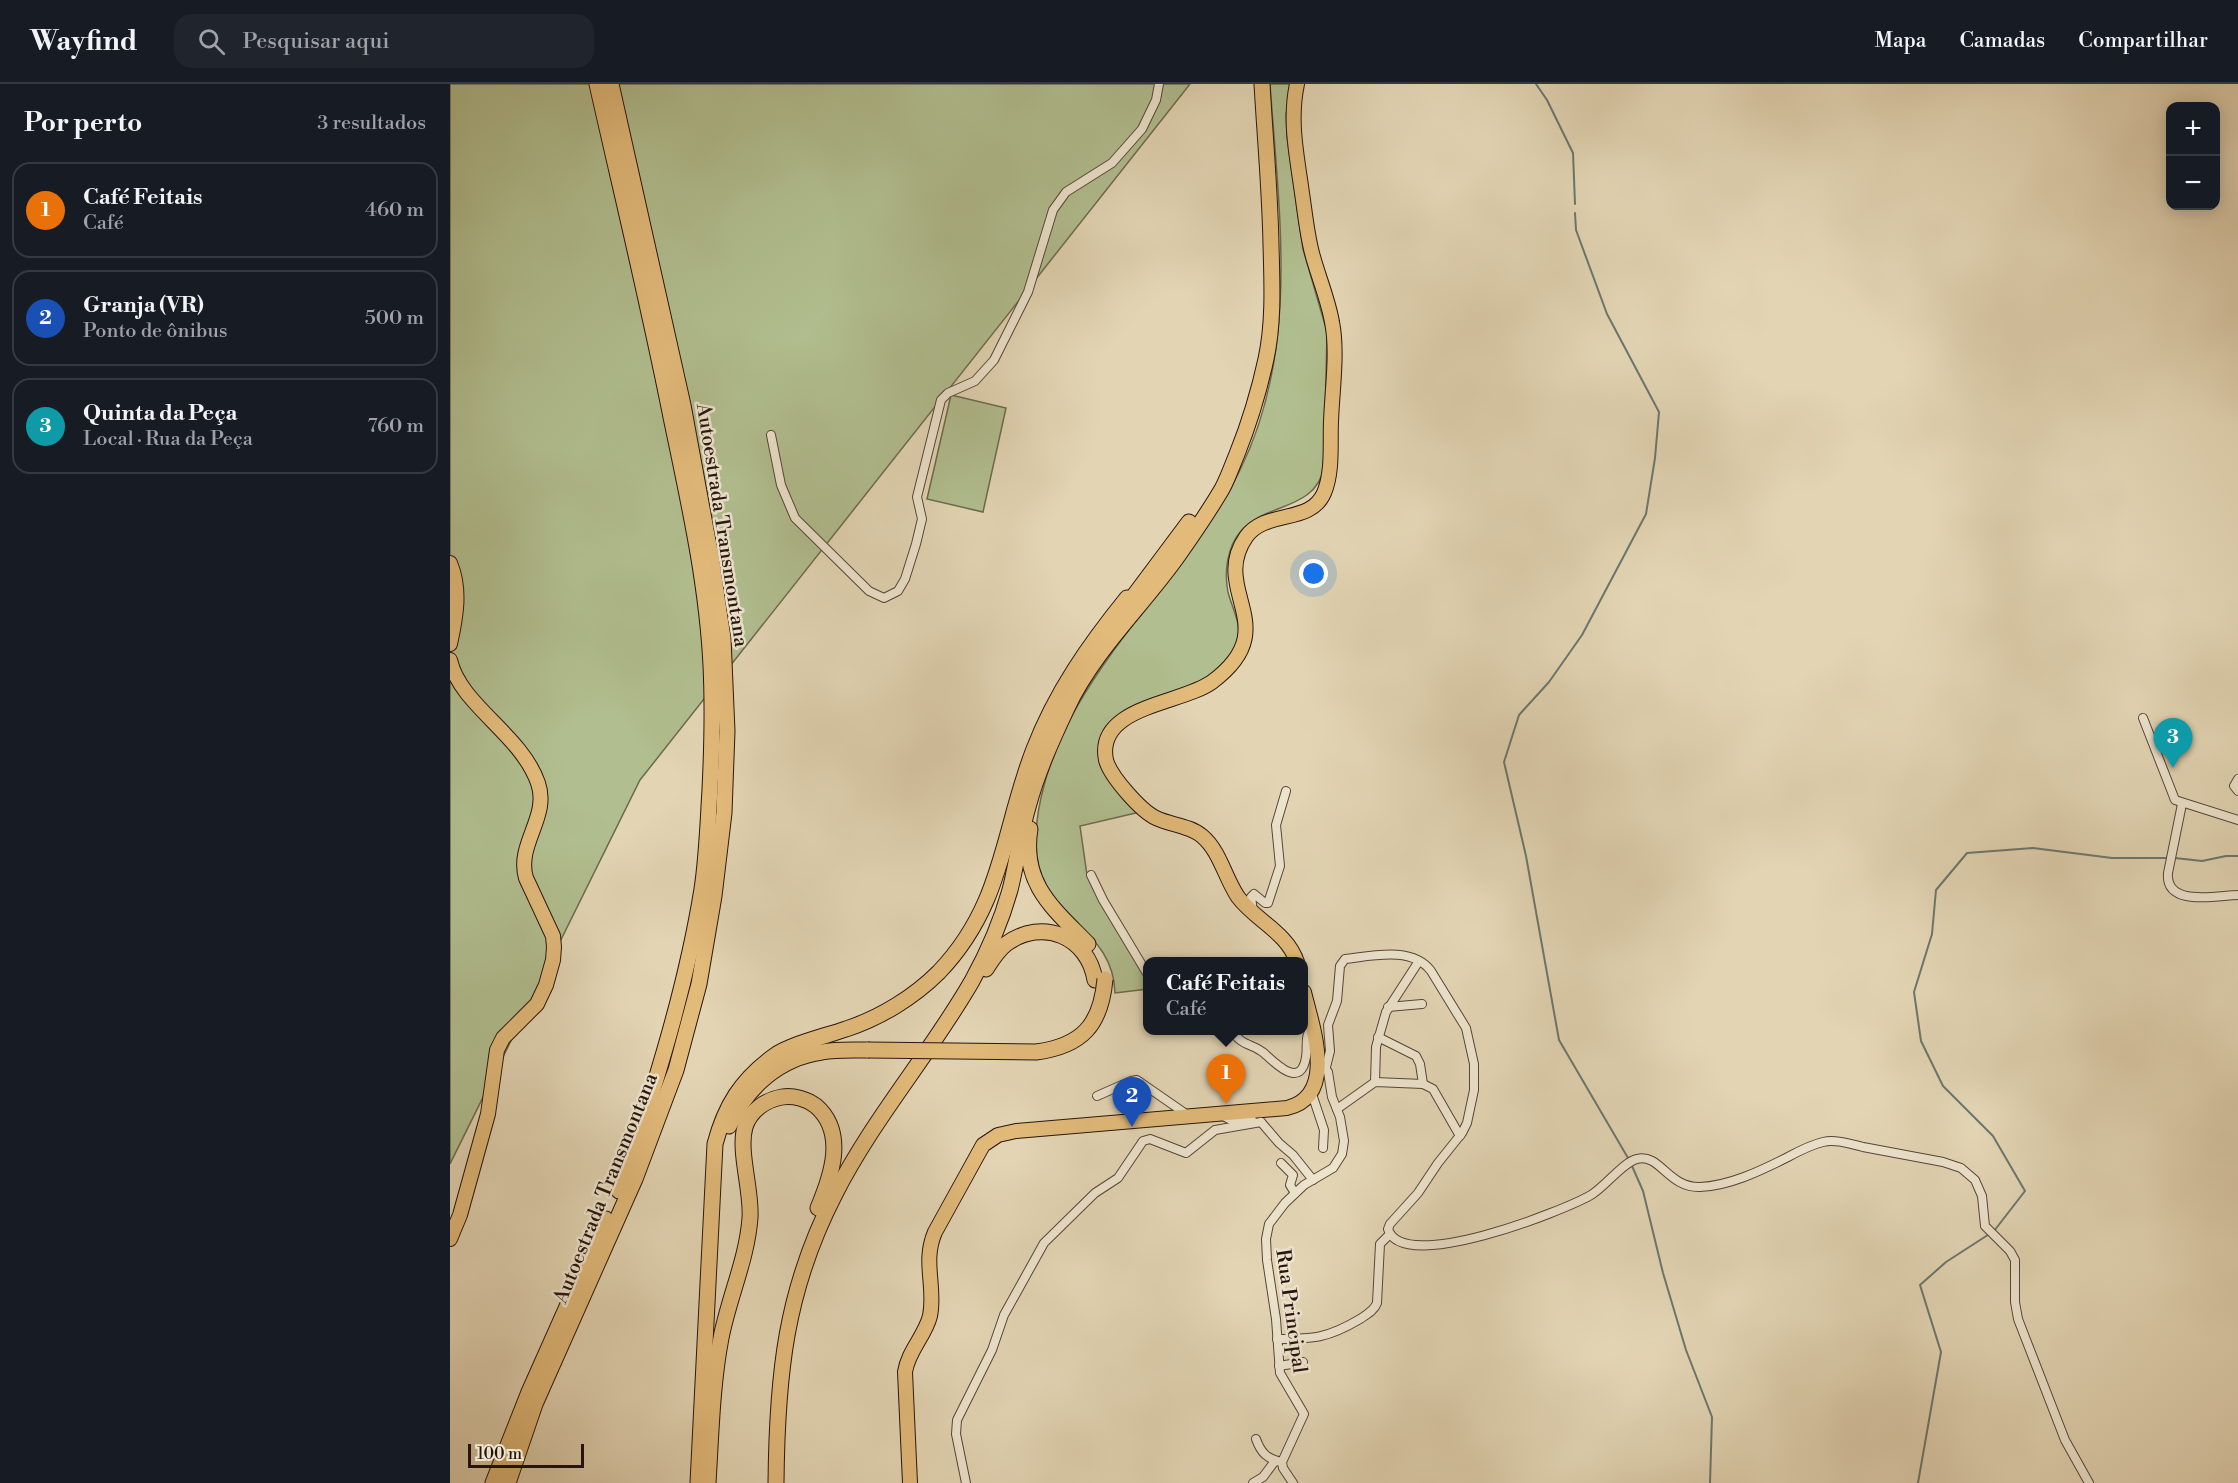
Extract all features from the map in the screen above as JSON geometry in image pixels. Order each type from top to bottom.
[{"type":"highway","name":"Autoestrada Transmontana","points":[[508,1483],[535,1404],[636,1179],[676,1070],[699,984],[714,896],[724,813],[727,731],[723,638],[711,557],[683,405],[597,84]]},
{"type":"highway","name":"Autoestrada Transmontana","points":[[493,1483],[529,1392],[626,1176],[662,1064],[686,972],[702,887],[708,825],[712,733],[711,664],[704,597],[611,84]]},
{"type":"highway","points":[[770,1483],[771,1420],[782,1335],[807,1246],[823,1207],[883,1104],[966,981],[985,942],[1000,898],[1032,769],[1059,706],[1096,647],[1217,484],[1241,426],[1260,355],[1266,288],[1255,84]]},
{"type":"highway","points":[[776,1483],[780,1374],[787,1327],[798,1285],[816,1233],[836,1192],[952,1013],[992,941],[1010,892],[1028,809],[1041,770],[1070,700],[1096,662],[1178,556],[1223,487],[1248,428],[1267,357],[1272,289],[1262,84]]},
{"type":"highway","points":[[698,1483],[715,1144],[720,1122],[730,1101],[745,1082],[774,1055],[857,1025],[904,1000],[937,974],[957,951],[971,933],[994,886],[1029,764],[1049,714],[1063,687],[1104,628],[1181,533]]},
{"type":"highway","points":[[767,1063],[798,1050],[822,1044],[1036,1052],[1053,1050],[1076,1040],[1089,1028],[1100,1010],[1099,959],[1090,945],[1062,920],[1047,902],[1038,886],[1032,866],[1029,833],[1041,770]]},
{"type":"highway","points":[[886,1112],[955,1017],[992,960],[1006,944],[1028,934],[1056,933],[1068,938],[1084,951],[1100,980]]},
{"type":"highway","points":[[713,1404],[712,1344],[724,1156],[729,1125],[752,1088],[772,1071],[798,1057],[823,1051],[871,1046]]},
{"type":"highway","points":[[708,1483],[716,1369],[728,1309],[742,1264],[750,1216],[744,1143],[745,1129],[750,1117],[760,1106],[774,1098],[788,1096],[812,1103],[827,1119],[833,1138],[833,1160],[792,1281],[780,1324],[769,1407],[770,1483]]},
{"type":"highway","points":[[482,1483],[494,1461],[515,1409],[529,1392]]},
{"type":"main road","points":[[1295,957],[1284,939],[1254,914],[1233,890],[1213,850],[1204,838],[1192,830],[1153,817],[1128,792],[1111,772],[1106,760],[1106,747],[1113,730],[1132,713],[1208,685],[1233,661],[1243,647],[1247,633],[1246,616],[1236,581],[1239,556],[1244,540],[1263,523],[1311,509],[1320,500],[1327,486],[1333,328],[1309,239],[1294,141],[1293,110],[1298,84]]},
{"type":"main road","points":[[450,563],[455,580],[457,602],[450,644]]},
{"type":"main road","points":[[450,660],[461,686],[516,745],[538,782],[541,796],[540,810],[525,852],[524,869],[552,934],[554,947],[547,982],[541,997],[528,1015],[505,1036],[498,1048],[488,1114],[459,1219],[450,1239]]},
{"type":"main road","points":[[910,1483],[905,1372],[909,1358],[930,1317],[928,1260],[930,1246],[935,1232],[983,1145],[998,1135],[1016,1131],[1292,1107],[1304,1101],[1311,1091],[1322,1064],[1308,1009]]},
{"type":"street","points":[[771,435],[781,485],[795,518],[869,591],[884,598],[898,591],[905,579],[922,519],[918,496],[941,400],[948,393],[975,381],[994,360],[1028,292],[1053,210],[1066,192],[1112,163],[1142,129],[1156,100],[1159,84]]},
{"type":"street","points":[[2143,718],[2172,796],[2182,804],[2238,820]]},
{"type":"street","points":[[2238,779],[2234,786],[2238,791]]},
{"type":"street","points":[[1254,914],[1251,897],[1254,894],[1268,903],[1280,866],[1276,825],[1286,791]]},
{"type":"street","points":[[2182,804],[2168,876],[2170,885],[2182,894],[2209,899],[2238,895]]},
{"type":"street","points":[[1091,875],[1103,900],[1143,967]]},
{"type":"street","name":"Rua Principal","points":[[1278,1462],[1304,1414],[1282,1377],[1279,1365],[1267,1260],[1267,1233],[1271,1220],[1295,1193],[1333,1168],[1342,1154],[1344,1138],[1322,1064],[1330,1051],[1327,1028],[1337,1001],[1342,961],[1395,955],[1419,961]]},
{"type":"street","points":[[1375,1082],[1376,1047],[1388,1007],[1419,961],[1431,971],[1462,1021],[1467,1032],[1474,1064],[1475,1084],[1467,1124],[1460,1136],[1414,1198],[1391,1222],[1388,1229],[1390,1234],[1395,1239],[1404,1242],[1451,1244],[1481,1237],[1583,1199],[1605,1185],[1626,1164],[1636,1159],[1651,1160],[1680,1184],[1692,1187],[1719,1184],[1760,1170],[1809,1146],[1829,1141],[1943,1162],[1961,1168],[1974,1178],[1981,1191],[1984,1222],[1987,1229],[2010,1251],[2015,1260],[2015,1302],[2018,1320],[2065,1440],[2089,1483]]},
{"type":"street","points":[[1388,1007],[1422,1004]]},
{"type":"street","points":[[1308,1033],[1312,1026]]},
{"type":"street","points":[[1235,1035],[1239,1041],[1261,1051],[1282,1070],[1291,1073],[1297,1071],[1304,1063],[1307,1035]]},
{"type":"street","points":[[1378,1037],[1416,1056],[1421,1066],[1423,1083]]},
{"type":"street","points":[[1097,1096],[1137,1080],[1189,1116]]},
{"type":"street","points":[[1337,1109],[1375,1082],[1423,1083],[1433,1089],[1460,1136]]},
{"type":"street","points":[[1311,1091],[1324,1130],[1323,1148]]},
{"type":"street","points":[[1220,1114],[1233,1121],[1256,1120],[1261,1122],[1313,1180]]},
{"type":"street","points":[[966,1483],[956,1434],[958,1416],[992,1350],[1004,1315],[1044,1243],[1095,1193],[1118,1178],[1143,1141],[1152,1140],[1186,1153],[1215,1130],[1261,1122]]},
{"type":"street","points":[[1281,1163],[1293,1175],[1290,1185],[1295,1193]]},
{"type":"street","points":[[1277,1339],[1318,1338],[1344,1329],[1374,1310],[1377,1303],[1380,1245],[1390,1234]]},
{"type":"street","points":[[1279,1365],[1303,1362]]},
{"type":"street","points":[[1256,1439],[1265,1455],[1278,1462],[1293,1483]]},
{"type":"street","points":[[1253,1483],[1278,1462]]},
{"type":"green space","points":[[450,84],[1190,84],[640,780],[450,1164]]},
{"type":"green space","points":[[1270,84],[1293,84],[1286,114],[1287,137],[1303,249],[1327,332],[1324,467],[1319,481],[1311,492],[1251,522],[1232,544],[1227,568],[1227,584],[1239,632],[1236,645],[1223,664],[1210,677],[1197,684],[1151,700],[1131,710],[1100,745],[1098,753],[1100,762],[1112,780],[1140,812],[1080,826],[1087,875],[1143,973],[1143,990],[1115,993],[1112,971],[1103,953],[1091,937],[1059,907],[1051,896],[1039,868],[1035,839],[1046,777],[1065,729],[1091,684],[1120,641],[1214,515],[1240,470],[1259,424],[1271,377],[1278,329],[1281,280],[1278,182]]},
{"type":"green space","points":[[951,395],[1006,408],[983,512],[927,499]]},
{"type":"waterway","points":[[1536,84],[1547,100],[1573,153],[1575,204]]},
{"type":"waterway","points":[[1575,213],[1576,230],[1607,314],[1659,412],[1655,458],[1646,514],[1582,635],[1549,682],[1519,715],[1504,762],[1526,856],[1559,1040],[1628,1158]]},
{"type":"waterway","points":[[1918,1483],[1941,1352],[1920,1285],[1946,1262],[1994,1231],[2025,1191],[1993,1136],[1943,1086],[1921,1041],[1914,992],[1932,934],[1936,890],[1967,853],[2033,848],[2112,858],[2169,858]]},
{"type":"waterway","points":[[2175,858],[2202,861],[2238,856]]},
{"type":"waterway","points":[[1632,1166],[1643,1191],[1663,1273],[1686,1350],[1712,1417],[1710,1483]]},
{"type":"place","name":"Quinta da Peça","points":[[2173,768]]},
{"type":"place","name":"Café Feitais","points":[[1226,1104]]},
{"type":"place","name":"Granja (VR)","points":[[1132,1127]]}]
